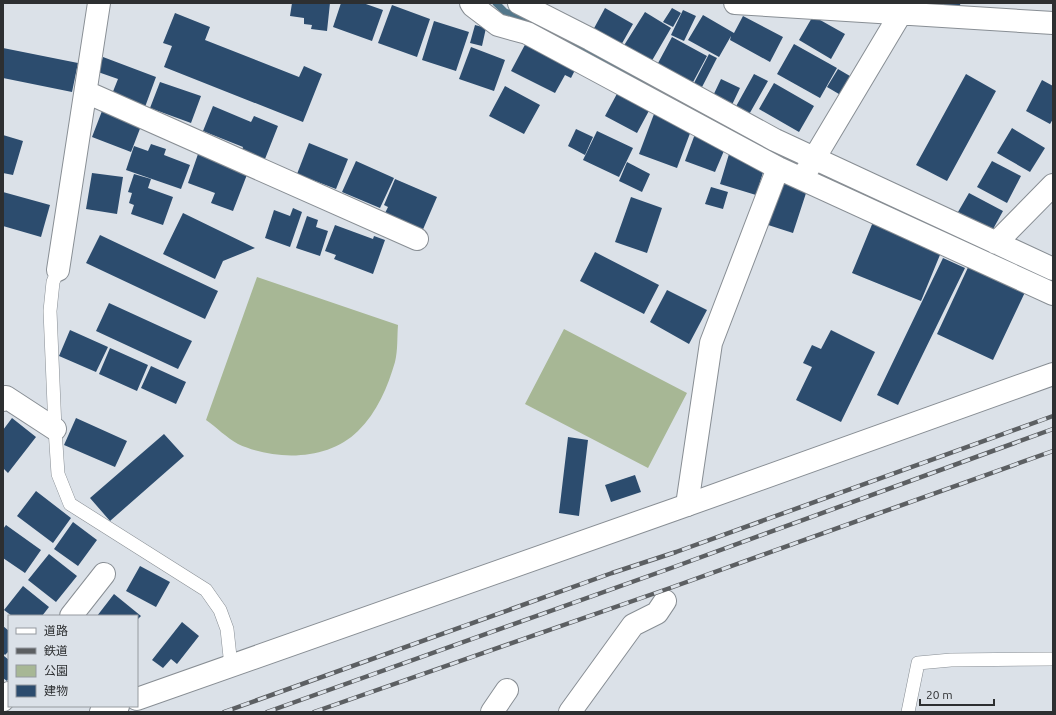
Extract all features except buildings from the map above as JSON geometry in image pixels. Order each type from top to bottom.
[{"type":"street","points":[[58,270],[99,3]]},
{"type":"street","points":[[471,3],[498,25],[527,32],[778,168],[808,170],[996,242],[1053,269]]},
{"type":"street","points":[[518,3],[590,39],[775,140],[808,170],[1053,294]]},
{"type":"street","points":[[746,3],[1053,23]]},
{"type":"street","points":[[808,170],[901,13]]},
{"type":"street","points":[[86,92],[417,239]]},
{"type":"street","points":[[687,505],[711,343],[778,168]]},
{"type":"street","points":[[996,242],[1053,185]]},
{"type":"street","points":[[138,699],[1053,374]]},
{"type":"street","points":[[3,400],[6,397],[55,429]]},
{"type":"street","points":[[71,615],[104,574]]},
{"type":"street","points":[[570,712],[634,625],[657,613],[665,601]]},
{"type":"street","points":[[492,712],[507,690]]},
{"type":"street","points":[[101,712],[115,707]]},
{"type":"lane","points":[[58,270],[53,282],[50,311],[55,429],[58,474],[70,504],[206,590],[220,610],[227,629],[231,666]]},
{"type":"lane","points":[[908,712],[918,664],[951,660],[1053,659]]},
{"type":"green space","points":[[257,277],[398,325],[395,362],[381,399],[371,416],[358,431],[346,441],[332,448],[317,453],[301,455],[284,455],[253,450],[230,439],[206,420]]},
{"type":"green space","points":[[564,329],[687,393],[648,468],[525,404]]},
{"type":"waterway","points":[[496,3],[505,12],[529,19]]},
{"type":"waterway","points":[[541,26],[618,69],[756,142]]},
{"type":"waterway","points":[[768,148],[792,161],[984,249]]},
{"type":"waterway","points":[[1042,276],[1053,281]]},
{"type":"railway","points":[[224,712],[612,573],[676,552],[1053,416]]},
{"type":"railway","points":[[267,712],[674,567],[1053,429]]},
{"type":"railway","points":[[314,712],[670,588],[1053,451]]}]
